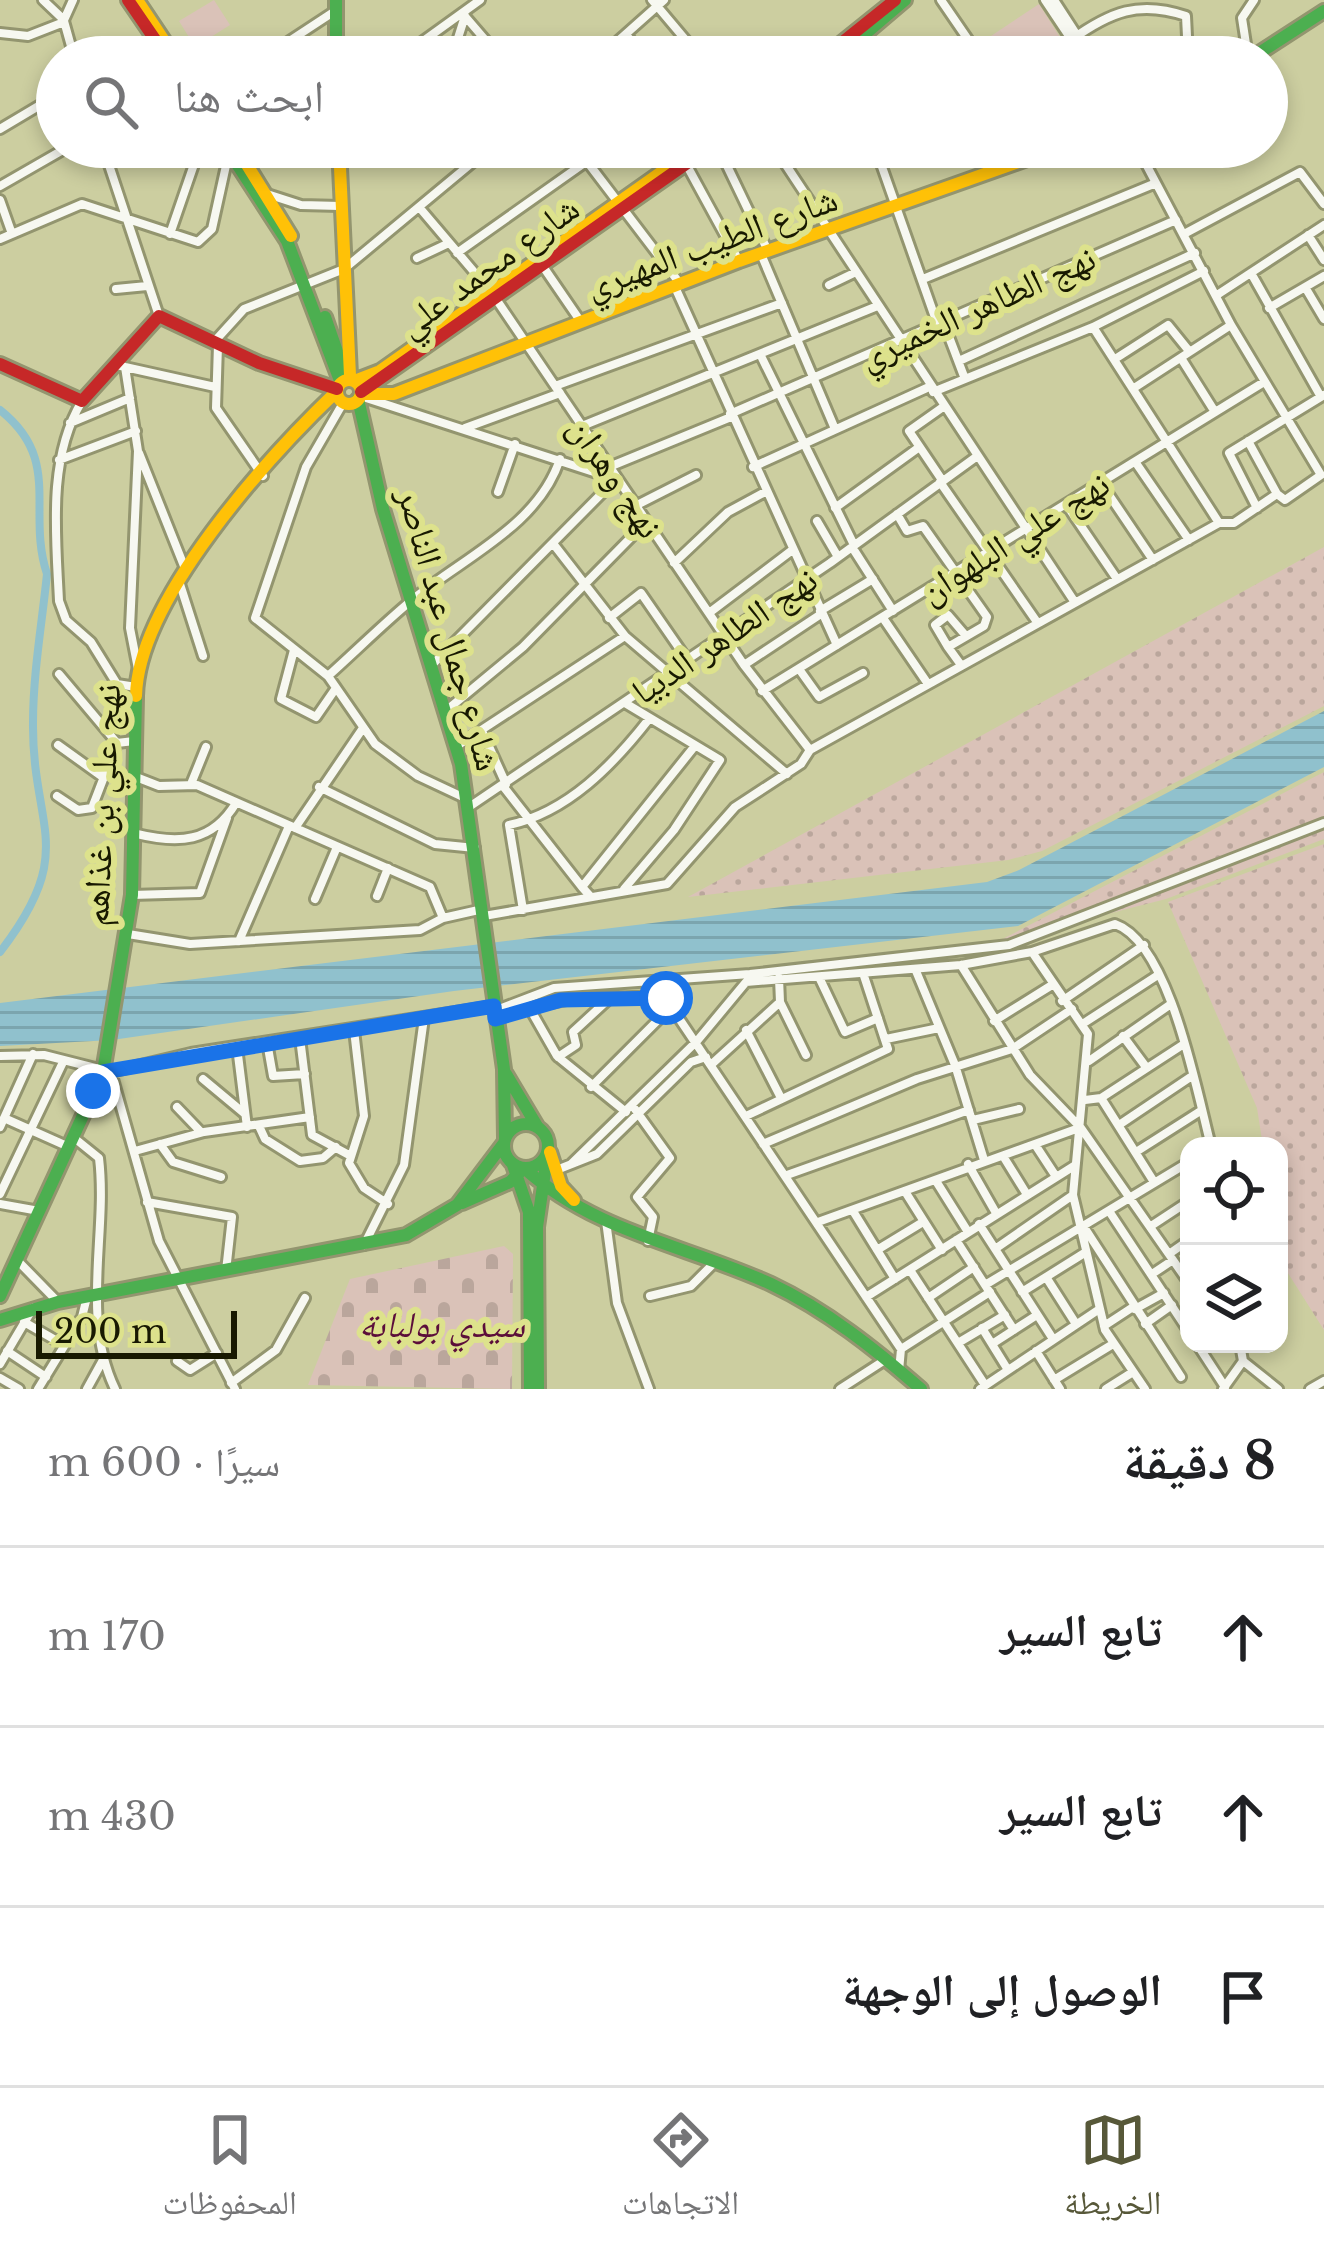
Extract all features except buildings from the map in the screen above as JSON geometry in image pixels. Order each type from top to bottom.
[{"type":"main road","points":[[132,0],[153,36]]},
{"type":"main road","points":[[132,0],[157,36]]},
{"type":"main road","points":[[858,36],[895,0]]},
{"type":"main road","points":[[862,36],[905,0]]},
{"type":"main road","points":[[335,6],[336,36]]},
{"type":"main road","points":[[1288,36],[1323,16]]},
{"type":"main road","points":[[247,168],[310,284]]},
{"type":"main road","points":[[249,168],[310,284]]},
{"type":"main road","points":[[0,364],[82,401],[121,366],[159,316],[216,344],[349,392],[339,168]]},
{"type":"main road","name":"شارع محمد علي","points":[[494,296],[672,168]]},
{"type":"main road","name":"شارع الطيب المهيري","points":[[349,392],[384,395],[997,168]]},
{"type":"main road","name":"شارع محمد علي","points":[[349,392],[542,265],[621,203]]},
{"type":"main road","name":"شارع جمال عبد الناصر","points":[[310,284],[359,422],[458,746],[504,1069]]},
{"type":"main road","name":"نهج علي بن غذاهم","points":[[1,1293],[107,1072],[106,1044],[132,895],[137,834],[136,687],[147,636],[182,575],[313,413],[349,392]]},
{"type":"main road","points":[[504,1069],[548,1147],[554,1171],[582,1208]]},
{"type":"main road","points":[[504,1069],[504,1141],[518,1170],[529,1222],[534,1389]]},
{"type":"main road","points":[[457,1205],[518,1125],[537,1126]]},
{"type":"main road","points":[[0,1319],[58,1302],[364,1245],[419,1230],[518,1170],[542,1162],[548,1147]]},
{"type":"main road","points":[[534,1389],[541,1184],[548,1147]]},
{"type":"main road","points":[[518,1170],[648,1240],[800,1299],[921,1389]]},
{"type":"main road","points":[[1,1293],[26,1314]]},
{"type":"street","points":[[43,0],[64,21],[68,36]]},
{"type":"street","points":[[0,33],[28,36],[64,21],[74,0]]},
{"type":"street","points":[[432,36],[479,0]]},
{"type":"street","points":[[941,0],[966,36]]},
{"type":"street","points":[[1049,0],[1073,36]]},
{"type":"street","points":[[1246,36],[1242,18],[1254,0]]},
{"type":"street","points":[[1077,36],[1122,6],[1141,1],[1186,16],[1187,36]]},
{"type":"street","points":[[626,35],[658,2],[684,36]]},
{"type":"street","points":[[294,36],[335,6]]},
{"type":"street","points":[[458,36],[464,15]]},
{"type":"street","points":[[464,15],[482,36]]},
{"type":"street","points":[[0,129],[36,108]]},
{"type":"street","points":[[0,186],[36,165]]},
{"type":"street","points":[[110,168],[159,316]]},
{"type":"street","points":[[170,234],[193,168]]},
{"type":"street","points":[[0,238],[82,204],[192,243],[209,236],[225,168]]},
{"type":"street","points":[[262,476],[218,415],[216,344],[244,309],[344,269],[465,168]]},
{"type":"street","points":[[458,253],[577,168]]},
{"type":"street","points":[[593,168],[678,286],[764,492],[838,645]]},
{"type":"street","points":[[688,168],[739,261]]},
{"type":"street","points":[[724,168],[765,253],[835,430]]},
{"type":"street","points":[[789,168],[898,342],[1074,601]]},
{"type":"street","points":[[882,168],[965,379]]},
{"type":"street","points":[[1148,168],[1264,382],[1321,476],[1285,500],[1248,441]]},
{"type":"street","points":[[1184,234],[1300,172],[1324,204]]},
{"type":"street","points":[[923,279],[1156,183]]},
{"type":"street","points":[[265,193],[302,205],[340,206]]},
{"type":"street","points":[[0,200],[12,234]]},
{"type":"street","name":"نهج وهران","points":[[419,207],[494,296],[744,665],[810,749]]},
{"type":"street","name":"نهج الطاهر الخميري","points":[[613,473],[731,415],[1176,220]]},
{"type":"street","points":[[1216,295],[1324,225]]},
{"type":"street","points":[[1308,235],[1324,260]]},
{"type":"street","points":[[417,258],[449,243]]},
{"type":"street","points":[[959,361],[1195,253]]},
{"type":"street","points":[[542,265],[581,322]]},
{"type":"street","points":[[753,466],[931,389],[1093,327],[1204,271]]},
{"type":"street","points":[[829,285],[854,273]]},
{"type":"street","points":[[1251,273],[1322,396],[1248,441],[1229,458],[1257,508]]},
{"type":"street","points":[[1270,308],[1324,276]]},
{"type":"street","points":[[116,289],[147,286]]},
{"type":"street","points":[[1305,286],[1324,318]]},
{"type":"street","points":[[464,428],[614,361],[650,356],[782,303]]},
{"type":"street","points":[[582,426],[875,307]]},
{"type":"street","points":[[1134,388],[1232,325]]},
{"type":"street","points":[[1115,359],[1168,326],[1215,412]]},
{"type":"street","points":[[1093,327],[1219,523]]},
{"type":"street","points":[[760,356],[853,546],[893,611]]},
{"type":"street","points":[[138,670],[130,628],[138,451],[121,366],[214,387]]},
{"type":"street","name":"نهج علي البلهوان","points":[[763,691],[1264,382]]},
{"type":"street","points":[[468,803],[395,761],[363,728],[328,676],[254,615],[306,467],[349,392],[606,476],[613,473]]},
{"type":"street","points":[[68,424],[130,398]]},
{"type":"street","points":[[82,401],[68,424],[58,460],[62,612],[91,641],[117,684],[136,687]]},
{"type":"street","points":[[943,407],[910,429],[918,448],[1037,622]]},
{"type":"street","points":[[58,460],[136,431]]},
{"type":"street","points":[[498,492],[515,444]]},
{"type":"street","points":[[835,508],[918,448]]},
{"type":"street","points":[[138,451],[182,575],[203,656]]},
{"type":"street","name":"نهج الطاهر الدبيا","points":[[468,803],[504,785],[688,661],[976,457]]},
{"type":"street","points":[[328,676],[412,600],[521,519],[549,489],[560,459]]},
{"type":"street","points":[[1136,463],[1189,540]]},
{"type":"street","points":[[432,665],[555,546],[613,473]]},
{"type":"street","points":[[635,506],[696,475]]},
{"type":"street","points":[[1101,483],[1153,560]]},
{"type":"street","points":[[674,563],[728,512],[764,492]]},
{"type":"street","points":[[128,934],[190,944],[421,930],[443,918],[523,910],[672,882],[735,807],[787,774],[810,749],[1219,523],[1229,525],[1277,494]]},
{"type":"street","points":[[1066,504],[1118,579]]},
{"type":"street","points":[[897,514],[907,531],[923,526],[987,619],[948,647]]},
{"type":"street","points":[[817,521],[838,557]]},
{"type":"street","points":[[448,709],[523,647],[646,522]]},
{"type":"street","points":[[555,546],[625,636],[787,774]]},
{"type":"street","points":[[710,614],[791,551]]},
{"type":"street","points":[[744,665],[873,578]]},
{"type":"street","points":[[609,618],[642,593],[688,661]]},
{"type":"street","points":[[961,665],[935,623],[951,615],[966,636]]},
{"type":"street","points":[[883,618],[928,684]]},
{"type":"street","points":[[458,746],[625,636]]},
{"type":"street","points":[[294,650],[281,699],[318,716],[336,688]]},
{"type":"street","points":[[800,669],[820,697],[863,673]]},
{"type":"street","points":[[59,674],[117,743]]},
{"type":"street","points":[[624,890],[674,830],[719,761],[626,703]]},
{"type":"street","points":[[523,910],[509,825],[527,822],[598,780],[649,719]]},
{"type":"street","points":[[239,941],[292,827],[363,728]]},
{"type":"street","points":[[482,731],[504,785],[527,822],[590,896]]},
{"type":"street","points":[[117,743],[134,741]]},
{"type":"street","points":[[57,796],[88,811],[117,743]]},
{"type":"street","points":[[58,745],[104,778]]},
{"type":"street","points":[[191,784],[206,747]]},
{"type":"street","points":[[582,887],[694,747]]},
{"type":"street","points":[[136,776],[159,786],[191,784],[388,868],[434,890],[443,918]]},
{"type":"street","points":[[434,785],[465,783]]},
{"type":"street","points":[[319,787],[435,844],[475,848]]},
{"type":"street","points":[[132,895],[200,893],[236,803]]},
{"type":"street","points":[[137,834],[186,840],[207,834],[227,818]]},
{"type":"street","points":[[494,1008],[554,988],[749,974],[1009,945],[1324,823]]},
{"type":"street","points":[[315,899],[337,847]]},
{"type":"street","points":[[377,896],[388,868]]},
{"type":"street","points":[[571,1165],[697,1041],[743,984],[961,965],[1032,952],[1110,925],[1130,931],[1144,945],[1172,1004],[1209,1137]]},
{"type":"street","points":[[1062,1001],[1144,945]]},
{"type":"street","points":[[1032,952],[1062,1001],[1084,1023],[1088,1062],[1073,1196],[1098,1310],[1113,1344],[1145,1389]]},
{"type":"street","points":[[961,965],[1012,1049],[1081,1128],[1180,1269]]},
{"type":"street","points":[[916,971],[955,1065],[984,1160]]},
{"type":"street","points":[[1084,1023],[1158,975]]},
{"type":"street","points":[[746,1116],[888,1049],[864,976]]},
{"type":"street","points":[[819,977],[845,1033],[878,1018]]},
{"type":"street","points":[[778,978],[780,1002],[806,1055]]},
{"type":"street","points":[[994,1021],[1052,985]]},
{"type":"street","points":[[0,1056],[33,1054],[107,1072],[494,1008],[662,995],[901,1349],[899,1371]]},
{"type":"street","points":[[559,1057],[576,1045],[573,1032],[611,997]]},
{"type":"street","points":[[554,1171],[597,1154],[692,1062],[710,1060],[780,1002]]},
{"type":"street","points":[[1088,1062],[1172,1004]]},
{"type":"street","points":[[591,1087],[672,1006]]},
{"type":"street","points":[[529,1007],[559,1057],[591,1087],[641,1112],[670,1158],[637,1197],[653,1217],[648,1240]]},
{"type":"street","points":[[764,1144],[955,1065],[1012,1049],[1072,1009]]},
{"type":"street","points":[[364,1245],[404,1165],[424,1018]]},
{"type":"street","points":[[886,1039],[939,1028]]},
{"type":"street","points":[[349,1155],[364,1123],[354,1030]]},
{"type":"street","points":[[746,1030],[781,1098]]},
{"type":"street","points":[[1123,1036],[1146,1067]]},
{"type":"street","points":[[300,1038],[314,1137],[349,1155],[364,1188],[388,1204]]},
{"type":"street","points":[[267,1042],[273,1076],[304,1074]]},
{"type":"street","points":[[1085,1100],[1101,1098],[1184,1044]]},
{"type":"street","points":[[237,1047],[247,1127]]},
{"type":"street","points":[[33,1054],[2,1123],[71,1142],[99,1158],[92,1296],[115,1389]]},
{"type":"street","points":[[0,1195],[64,1060]]},
{"type":"street","points":[[107,1072],[147,1202],[179,1280],[233,1386],[276,1351],[305,1298]]},
{"type":"street","points":[[1119,1125],[1192,1076]]},
{"type":"street","points":[[203,1079],[245,1114]]},
{"type":"street","points":[[1101,1098],[1154,1182]]},
{"type":"street","points":[[177,1107],[193,1128],[204,1132]]},
{"type":"street","points":[[974,1120],[1019,1109]]},
{"type":"street","points":[[787,1175],[969,1110]]},
{"type":"street","points":[[1136,1152],[1202,1110]]},
{"type":"street","points":[[135,1151],[204,1132],[310,1117]]},
{"type":"street","points":[[259,1126],[265,1139],[300,1161],[323,1158],[336,1147]]},
{"type":"street","points":[[818,1222],[906,1193],[968,1164],[1081,1128]]},
{"type":"street","points":[[160,1144],[173,1162],[221,1177]]},
{"type":"street","points":[[1036,1146],[1055,1175]]},
{"type":"street","points":[[1003,1156],[1026,1193]]},
{"type":"street","points":[[968,1164],[996,1213]]},
{"type":"street","points":[[866,1297],[1075,1165]]},
{"type":"street","points":[[901,1349],[1008,1270],[1180,1167]]},
{"type":"street","points":[[935,1180],[968,1232]]},
{"type":"street","points":[[906,1193],[942,1250]]},
{"type":"street","points":[[995,1249],[1073,1196]]},
{"type":"street","points":[[147,1202],[234,1219],[226,1271]]},
{"type":"street","points":[[0,1204],[39,1211]]},
{"type":"street","points":[[1150,1226],[1180,1207]]},
{"type":"street","points":[[853,1211],[895,1279]]},
{"type":"street","points":[[1109,1211],[1180,1318]]},
{"type":"street","points":[[606,1220],[617,1303],[649,1389]]},
{"type":"street","points":[[877,1250],[923,1222]]},
{"type":"street","points":[[980,1224],[1053,1339]]},
{"type":"street","points":[[1082,1227],[1181,1377]]},
{"type":"street","points":[[956,1240],[1014,1330]]},
{"type":"street","points":[[1153,1274],[1184,1245]]},
{"type":"street","points":[[1022,1292],[1086,1252]]},
{"type":"street","points":[[16,1259],[58,1302]]},
{"type":"street","points":[[650,1297],[691,1286],[714,1263]]},
{"type":"street","points":[[928,1298],[974,1268]]},
{"type":"street","points":[[910,1270],[983,1387],[1098,1310]]},
{"type":"street","points":[[1046,1277],[1076,1324]]},
{"type":"street","points":[[1105,1327],[1164,1293]]},
{"type":"street","points":[[38,1389],[92,1296]]},
{"type":"street","points":[[1145,1324],[1172,1305]]},
{"type":"street","points":[[0,1364],[26,1314],[64,1346]]},
{"type":"street","points":[[958,1343],[1005,1315]]},
{"type":"street","points":[[992,1344],[1037,1315]]},
{"type":"street","points":[[982,1328],[1008,1370]]},
{"type":"street","points":[[1036,1351],[1057,1385],[1113,1344]]},
{"type":"street","points":[[7,1352],[46,1377]]},
{"type":"street","points":[[177,1361],[190,1370],[217,1353]]},
{"type":"street","points":[[1203,1353],[1224,1388],[1243,1361]]},
{"type":"street","points":[[1242,1353],[1243,1361],[1278,1389]]},
{"type":"street","points":[[87,1389],[104,1359]]},
{"type":"street","points":[[840,1389],[885,1360]]},
{"type":"street","points":[[1106,1389],[1133,1372]]},
{"type":"street","points":[[0,1378],[19,1389]]},
{"type":"street","points":[[1310,1389],[1324,1381]]},
{"type":"green space","points":[[214,0],[230,25],[212,36],[188,36],[179,21]]},
{"type":"green space","points":[[1039,4],[1059,36],[991,36]]},
{"type":"green space","points":[[1324,547],[1324,706],[1042,851],[1008,860],[688,897]]},
{"type":"green space","points":[[1324,772],[1324,839],[1166,899],[997,942]]},
{"type":"green space","points":[[1324,844],[1324,1330],[1288,1273],[1288,1137],[1262,1137],[1257,1108],[1168,902]]},
{"type":"green space","name":"سيدي بولبابة","points":[[504,1246],[513,1254],[512,1389],[308,1385],[350,1279]]},
{"type":"water","points":[[1324,711],[1324,767],[1018,926],[454,991],[112,1040],[0,1046],[0,1003],[987,882],[1019,870]]},
{"type":"waterway","points":[[0,410],[19,429],[37,467],[47,574],[33,723],[45,863],[24,917],[0,952]]},
{"type":"traffic: fast","points":[[336,0],[336,36]]},
{"type":"traffic: fast","points":[[863,36],[905,0]]},
{"type":"traffic: fast","points":[[1285,36],[1324,11]]},
{"type":"traffic: fast","points":[[240,168],[287,241],[341,383]]},
{"type":"traffic: fast","points":[[325,317],[347,380]]},
{"type":"traffic: fast","points":[[358,399],[383,509],[461,764],[504,1069],[505,1138]]},
{"type":"traffic: fast","points":[[0,1296],[103,1072],[132,895],[136,696]]},
{"type":"traffic: fast","points":[[506,1074],[537,1126]]},
{"type":"traffic: fast","points":[[526,1124],[542,1130],[548,1146],[542,1162],[526,1168],[510,1162],[504,1146],[510,1130],[526,1124]]},
{"type":"traffic: fast","points":[[0,1320],[58,1302],[406,1235],[457,1205],[504,1143]]},
{"type":"traffic: fast","points":[[538,1389],[537,1227],[548,1151]]},
{"type":"traffic: fast","points":[[513,1165],[529,1212],[530,1389]]},
{"type":"traffic: fast","points":[[462,1203],[510,1182],[524,1168],[552,1190],[611,1223],[791,1294],[849,1331],[921,1389]]},
{"type":"traffic: slow","points":[[137,0],[161,36]]},
{"type":"traffic: slow","points":[[249,168],[291,236]]},
{"type":"traffic: slow","points":[[340,168],[350,375]]},
{"type":"traffic: slow","points":[[354,381],[380,371],[667,168]]},
{"type":"traffic: slow","points":[[361,394],[394,394],[739,261],[1002,168]]},
{"type":"traffic: slow","points":[[349,380],[361,392],[349,404],[337,392],[349,380]]},
{"type":"traffic: slow","points":[[136,696],[142,658],[183,574],[244,491],[337,391]]},
{"type":"traffic: slow","points":[[550,1152],[561,1186],[574,1200]]},
{"type":"traffic: jam","points":[[128,0],[153,36]]},
{"type":"traffic: jam","points":[[850,36],[895,0]]},
{"type":"traffic: jam","points":[[361,392],[680,168]]},
{"type":"traffic: jam","points":[[0,364],[82,401],[159,316],[259,363],[337,389]]},
{"type":"route","points":[[93,1091],[103,1072],[191,1053],[494,1006],[495,1019],[561,1000],[666,998]]}]
